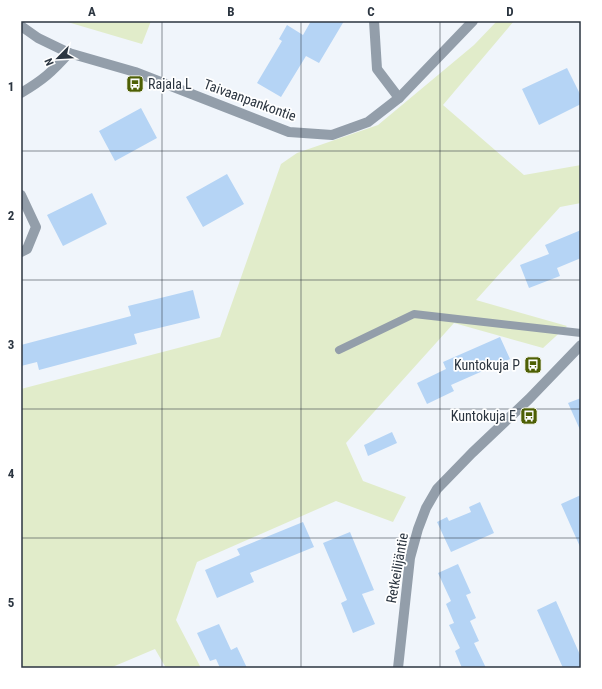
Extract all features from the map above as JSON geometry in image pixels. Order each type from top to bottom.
[{"type":"street","points":[[374,21],[377,69],[399,98]]},
{"type":"street","name":"Taivaanpankontie","points":[[21,26],[38,38],[69,53],[135,72],[289,132],[332,135],[368,122],[399,98],[473,21]]},
{"type":"street","points":[[21,93],[40,82],[69,53]]},
{"type":"street","points":[[21,196],[36,227],[27,249],[21,252]]},
{"type":"street","name":"Retkeilijäntie","points":[[398,668],[410,558],[418,529],[426,508],[437,489],[581,346]]},
{"type":"lane","points":[[339,350],[414,314],[581,333]]},
{"type":"green space","points":[[64,21],[151,21],[142,44]]},
{"type":"green space","points":[[497,21],[514,21],[443,105],[524,175],[581,165],[581,203],[560,207],[476,300],[567,326],[543,348],[454,323],[346,443],[363,481],[406,497],[393,522],[336,501],[197,562],[176,620],[201,668],[166,668],[155,649],[110,668],[21,668],[21,389],[220,337],[281,164],[297,153],[378,125],[474,45]]},
{"type":"building","points":[[311,21],[344,21],[319,63],[306,56],[281,97],[257,83],[282,41],[279,39],[287,25],[303,35]]},
{"type":"building","points":[[567,68],[581,96],[581,104],[539,125],[522,89]]},
{"type":"building","points":[[141,108],[157,138],[115,161],[99,131]]},
{"type":"building","points":[[227,174],[244,204],[203,227],[186,197]]},
{"type":"building","points":[[92,193],[107,224],[63,246],[47,215]]},
{"type":"building","points":[[581,230],[581,258],[557,268],[560,276],[529,288],[520,265],[549,254],[545,245]]},
{"type":"building","points":[[193,290],[200,318],[134,334],[137,344],[39,370],[37,362],[21,366],[21,345],[131,316],[128,306]]},
{"type":"building","points":[[500,337],[510,359],[451,385],[454,391],[427,404],[417,383],[446,369],[443,362]]},
{"type":"building","points":[[581,398],[581,432],[568,403]]},
{"type":"building","points":[[392,432],[397,443],[368,456],[364,445]]},
{"type":"building","points":[[581,495],[581,549],[561,504]]},
{"type":"building","points":[[480,502],[494,533],[451,552],[437,522],[447,517],[449,521],[471,512],[469,507]]},
{"type":"building","points":[[303,522],[314,547],[250,573],[254,582],[217,598],[205,570],[240,555],[237,549]]},
{"type":"building","points":[[350,532],[374,590],[362,594],[375,624],[353,633],[341,603],[347,600],[323,543]]},
{"type":"building","points":[[458,564],[471,593],[466,595],[476,618],[470,621],[479,641],[474,643],[486,668],[462,668],[455,651],[460,648],[449,625],[454,623],[446,604],[451,601],[438,573]]},
{"type":"building","points":[[556,601],[581,657],[581,668],[563,668],[537,610]]},
{"type":"building","points":[[219,624],[231,650],[237,647],[247,668],[220,668],[216,659],[210,661],[197,633]]},
{"type":"place","name":"Rajala L","points":[[135,84]]},
{"type":"place","name":"Kuntokuja P","points":[[533,365]]},
{"type":"place","name":"Kuntokuja E","points":[[529,416]]}]
